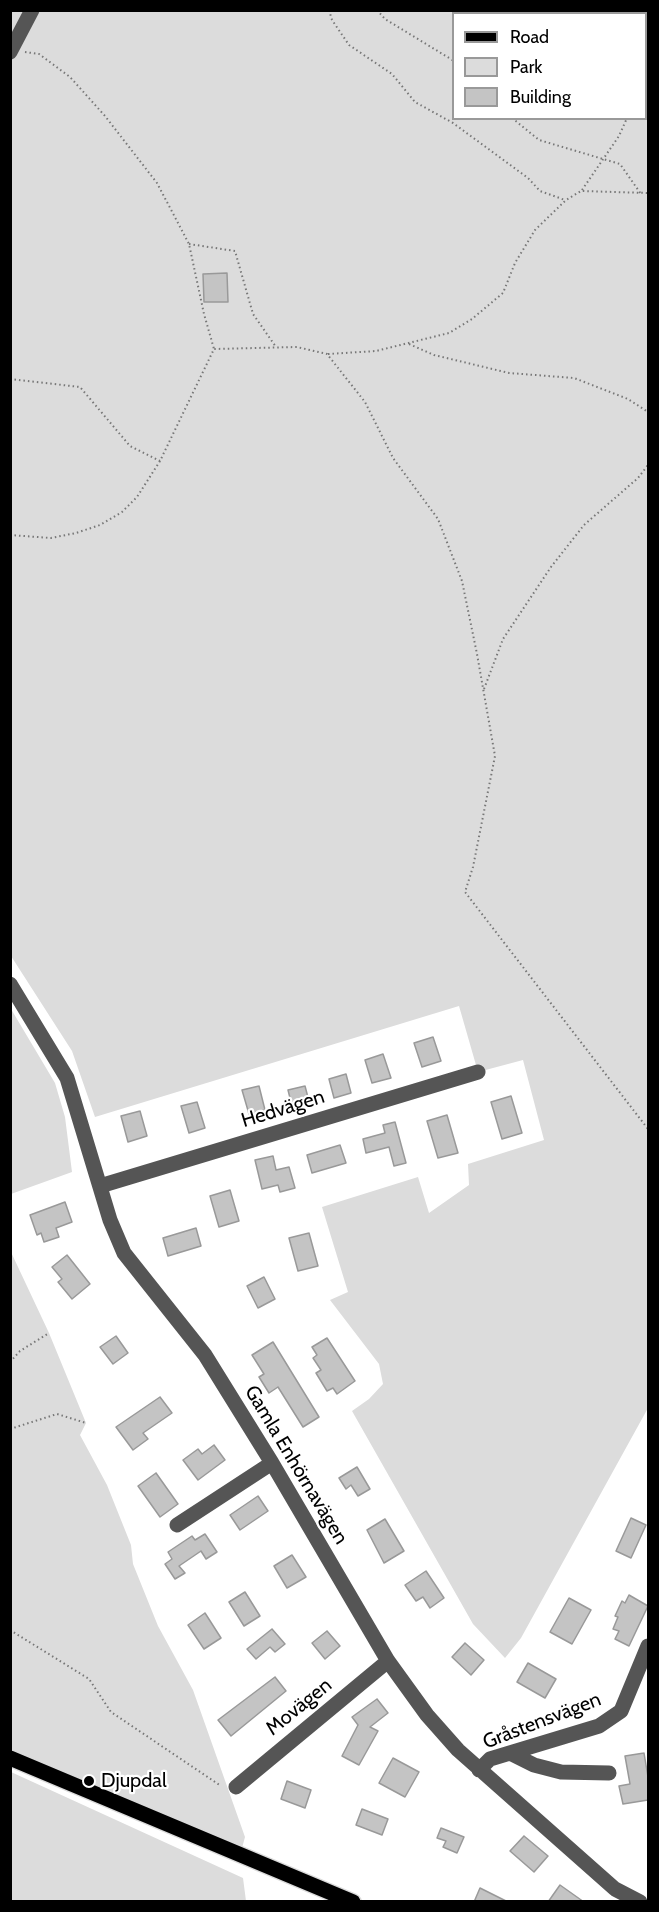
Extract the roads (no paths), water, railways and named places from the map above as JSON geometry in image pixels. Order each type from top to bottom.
[{"type":"main road","points":[[10,1758],[353,1902]]},
{"type":"street","points":[[11,51],[32,10]]},
{"type":"street","name":"Gamla Enhörnavägen","points":[[10,984],[67,1078],[110,1220],[124,1253],[205,1355],[272,1463],[388,1661],[427,1715],[479,1770],[615,1889],[640,1902]]},
{"type":"street","name":"Hedvägen","points":[[100,1186],[478,1072]]},
{"type":"street","points":[[177,1525],[272,1463]]},
{"type":"street","name":"Gråstensvägen","points":[[479,1770],[490,1759],[599,1726],[621,1711],[648,1646]]},
{"type":"street","name":"Movägen","points":[[236,1787],[388,1661]]},
{"type":"street","points":[[510,1753],[534,1766],[561,1772],[609,1773]]},
{"type":"place","name":"Djupdal","points":[[89,1781]]}]
